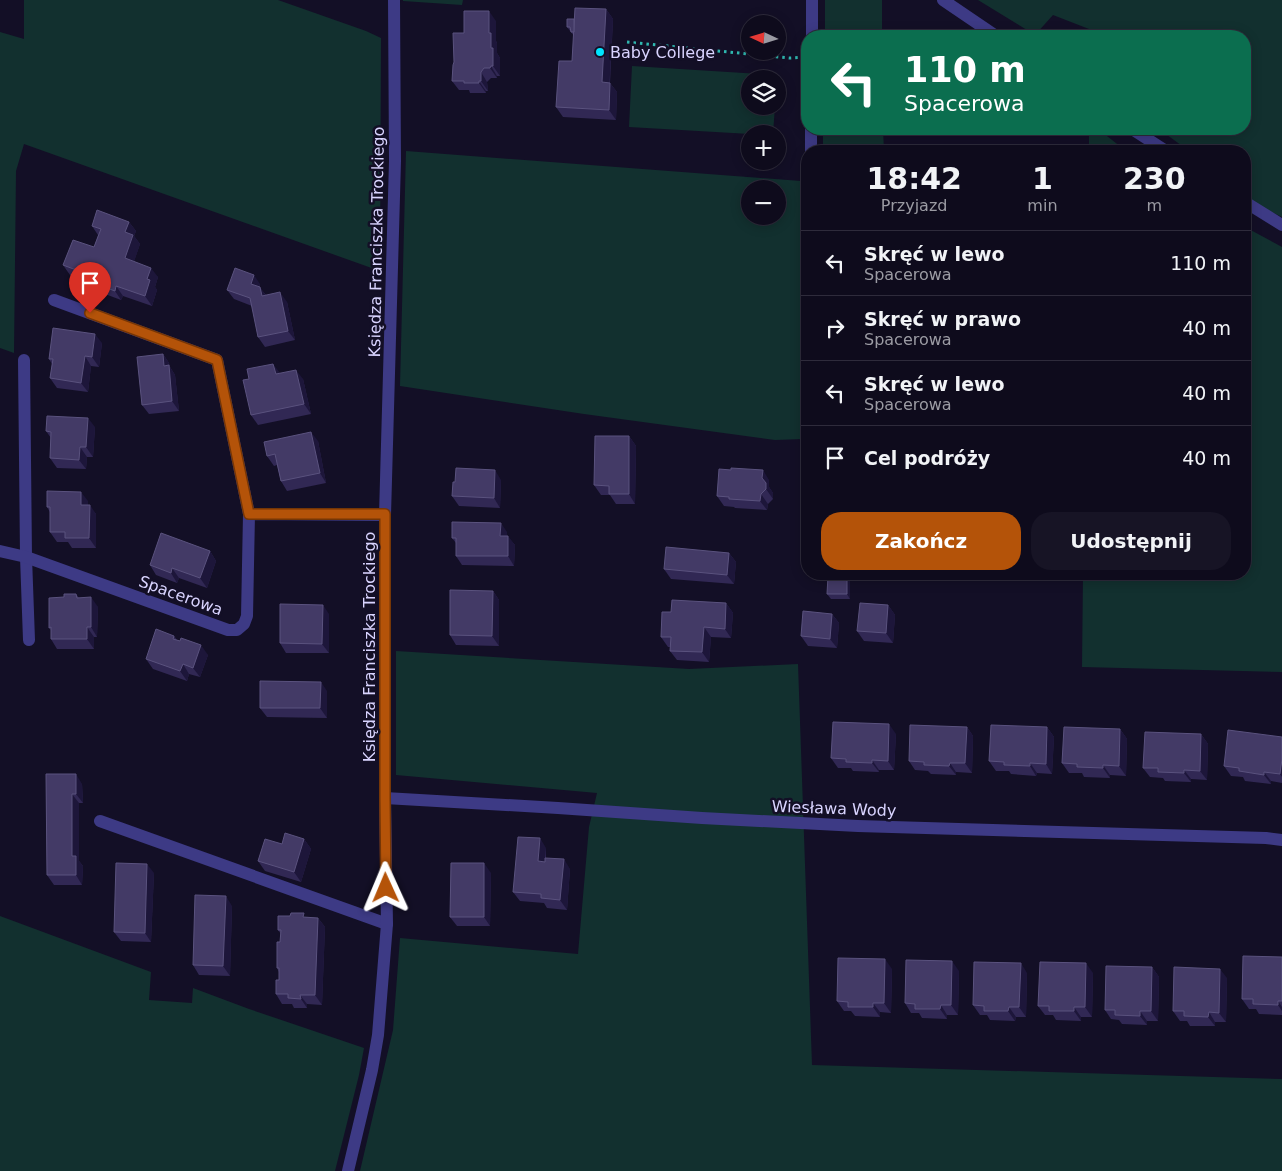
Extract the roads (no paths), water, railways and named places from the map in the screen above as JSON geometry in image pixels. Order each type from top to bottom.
[{"type":"street","name":"Księdza Franciszka Trockiego","points":[[348,1171],[372,1070],[378,1035],[387,924],[385,514],[395,161],[394,0]]},
{"type":"street","points":[[812,0],[812,30]]},
{"type":"street","points":[[943,0],[987,30]]},
{"type":"street","points":[[1141,135],[1157,145]]},
{"type":"street","points":[[1251,206],[1282,225]]},
{"type":"street","name":"Spacerowa","points":[[0,551],[26,557],[228,630],[236,630],[244,624],[247,616],[249,514],[217,360],[54,300]]},
{"type":"street","points":[[24,360],[26,557],[29,640]]},
{"type":"street","points":[[249,514],[385,514]]},
{"type":"street","name":"Wiesława Wody","points":[[385,798],[749,821],[1282,840]]},
{"type":"street","points":[[100,820],[387,924]]},
{"type":"place","name":"Baby College","points":[[600,52]]}]
